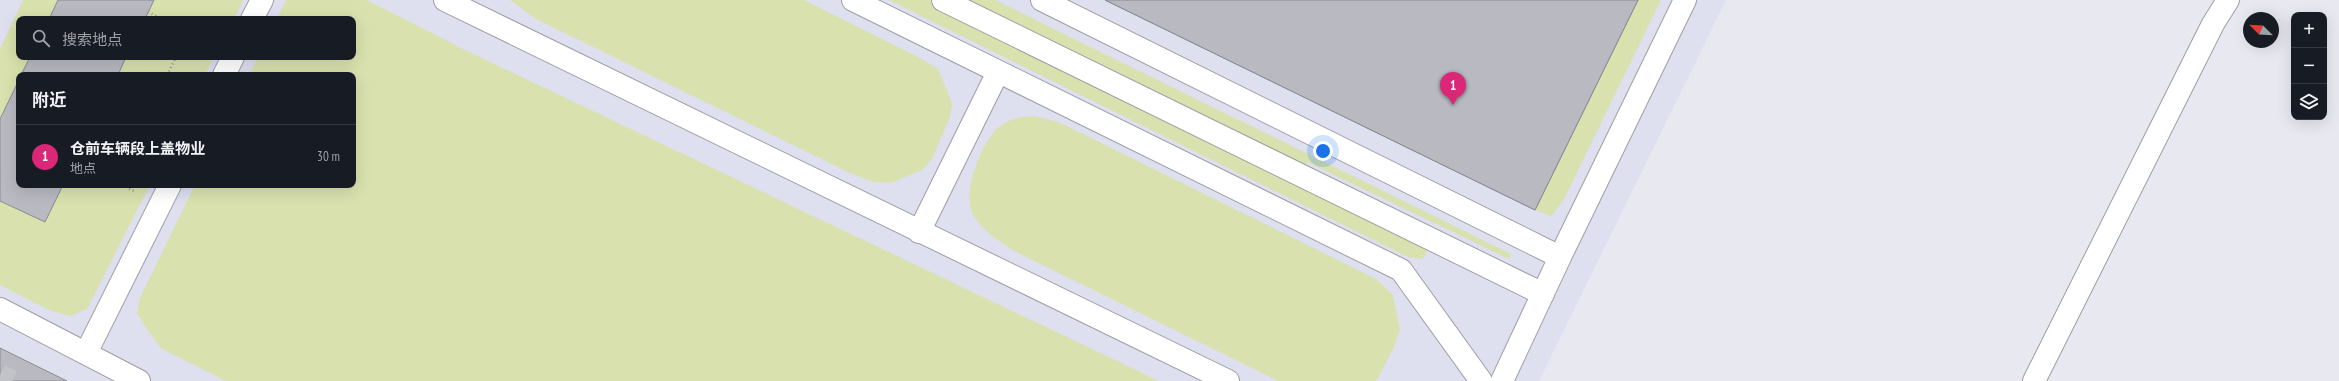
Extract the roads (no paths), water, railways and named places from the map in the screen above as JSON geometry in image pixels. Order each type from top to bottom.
[{"type":"street","points":[[254,16],[262,0]]},
{"type":"street","points":[[445,0],[918,232],[1228,381]]},
{"type":"street","points":[[853,0],[1400,270],[1481,381]]},
{"type":"street","points":[[943,0],[1314,180],[1543,294]]},
{"type":"street","points":[[1042,0],[1560,257]]},
{"type":"street","points":[[1502,381],[1560,257],[1686,0]]},
{"type":"street","points":[[2034,381],[2213,24],[2228,0]]},
{"type":"street","points":[[226,72],[232,60]]},
{"type":"street","points":[[918,232],[998,72]]},
{"type":"street","points":[[86,353],[168,188]]},
{"type":"street","points":[[0,309],[139,381]]},
{"type":"tunnel","points":[[0,375],[12,381]]},
{"type":"place","name":"仓前车辆段上盖物业","points":[[1453,105]]}]
